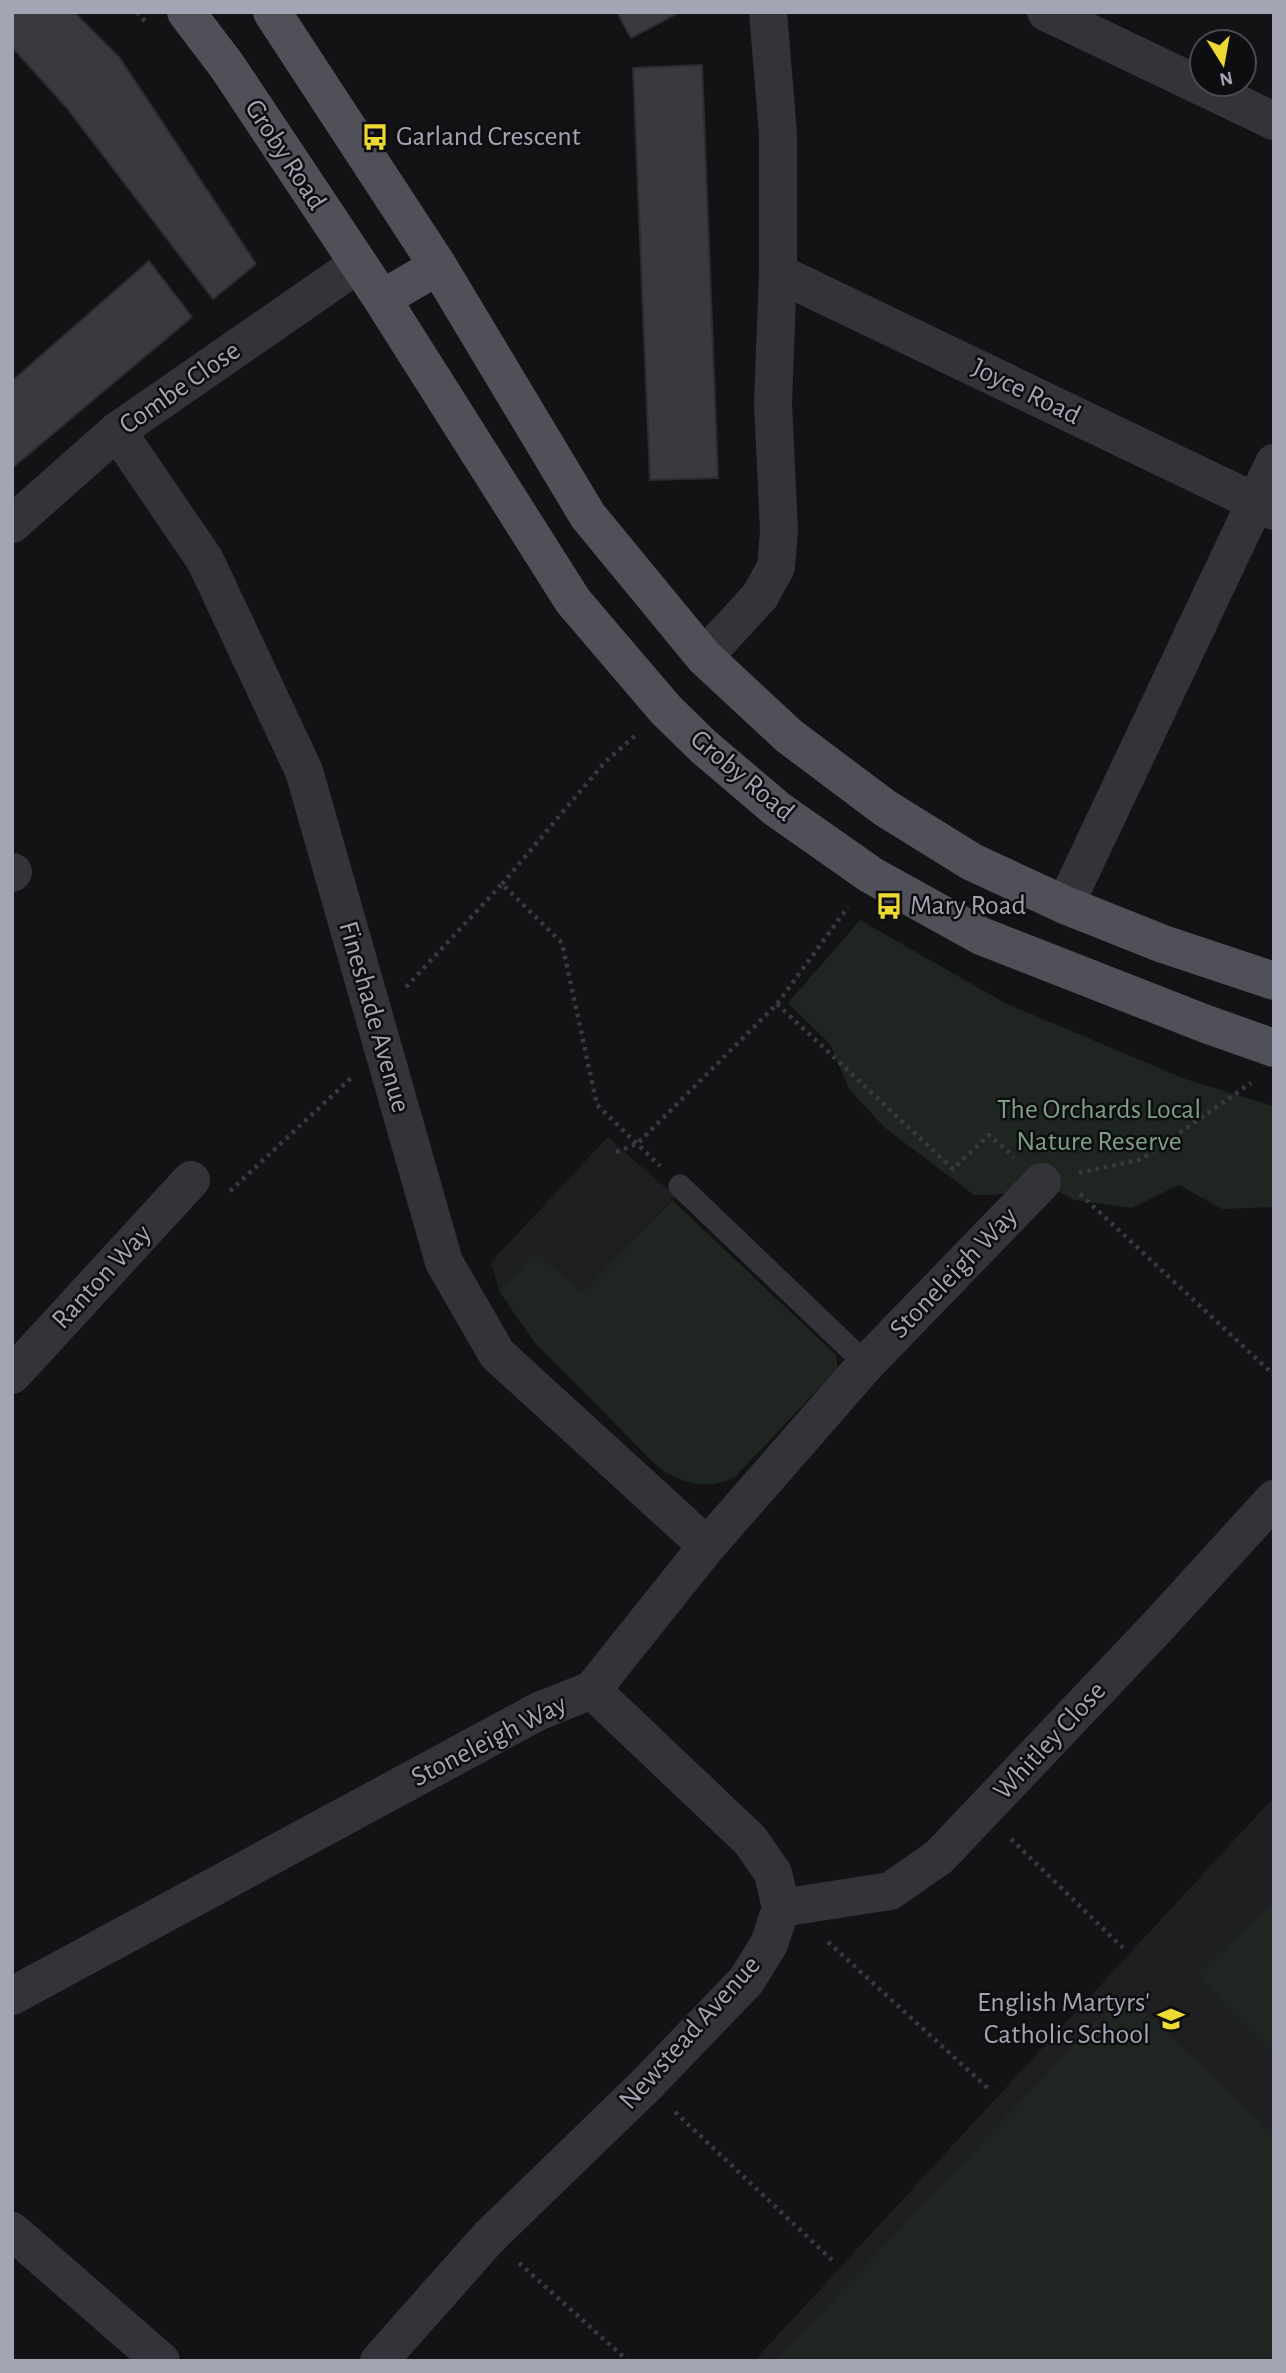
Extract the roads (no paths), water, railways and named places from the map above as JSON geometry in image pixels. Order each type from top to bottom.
[{"type":"main road","name":"Groby Road","points":[[186,12],[227,66],[382,299],[573,601],[666,710],[704,747],[767,801],[872,875],[981,936],[1206,1024],[1266,1063]]},
{"type":"main road","points":[[272,12],[438,267],[589,516],[704,657],[789,736],[885,808],[972,862],[1065,905],[1163,944],[1274,981]]},
{"type":"main road","points":[[382,299],[438,267]]},
{"type":"street","points":[[704,657],[760,596],[776,567],[779,531],[774,403],[778,134],[768,12]]},
{"type":"street","points":[[1046,12],[1274,121]]},
{"type":"street","name":"Combe Close","points":[[12,524],[117,431],[358,264]]},
{"type":"street","name":"Joyce Road","points":[[778,273],[1264,507]]},
{"type":"street","name":"Fineshade Avenue","points":[[117,431],[205,560],[304,771],[444,1262],[497,1354],[707,1546]]},
{"type":"street","points":[[1065,905],[1264,507],[1274,463]]},
{"type":"street","name":"Stoneleigh Way","points":[[12,1996],[539,1711],[592,1690],[707,1546],[866,1364],[1052,1179]]},
{"type":"street","name":"Ranton Way","points":[[12,1375],[191,1180]]},
{"type":"street","name":"Whitley Close","points":[[785,1907],[890,1891],[939,1857],[1160,1625],[1274,1499]]},
{"type":"street","points":[[592,1690],[750,1840],[773,1873],[785,1907]]},
{"type":"street","name":"Newstead Avenue","points":[[379,2361],[489,2237],[646,2085],[746,1981],[769,1944],[785,1907]]},
{"type":"street","points":[[12,2231],[161,2361]]},
{"type":"lane","name":"Stoneleigh Way","points":[[680,1186],[866,1364]]},
{"type":"place","name":"Garland Crescent","points":[[375,137]]},
{"type":"place","name":"Mary Road","points":[[889,906]]},
{"type":"place","name":"English Martyrs' Catholic School","points":[[1171,2019]]},
{"type":"park label","name":"The Orchards Local Nature Reserve","points":[[1099,1126]]}]
